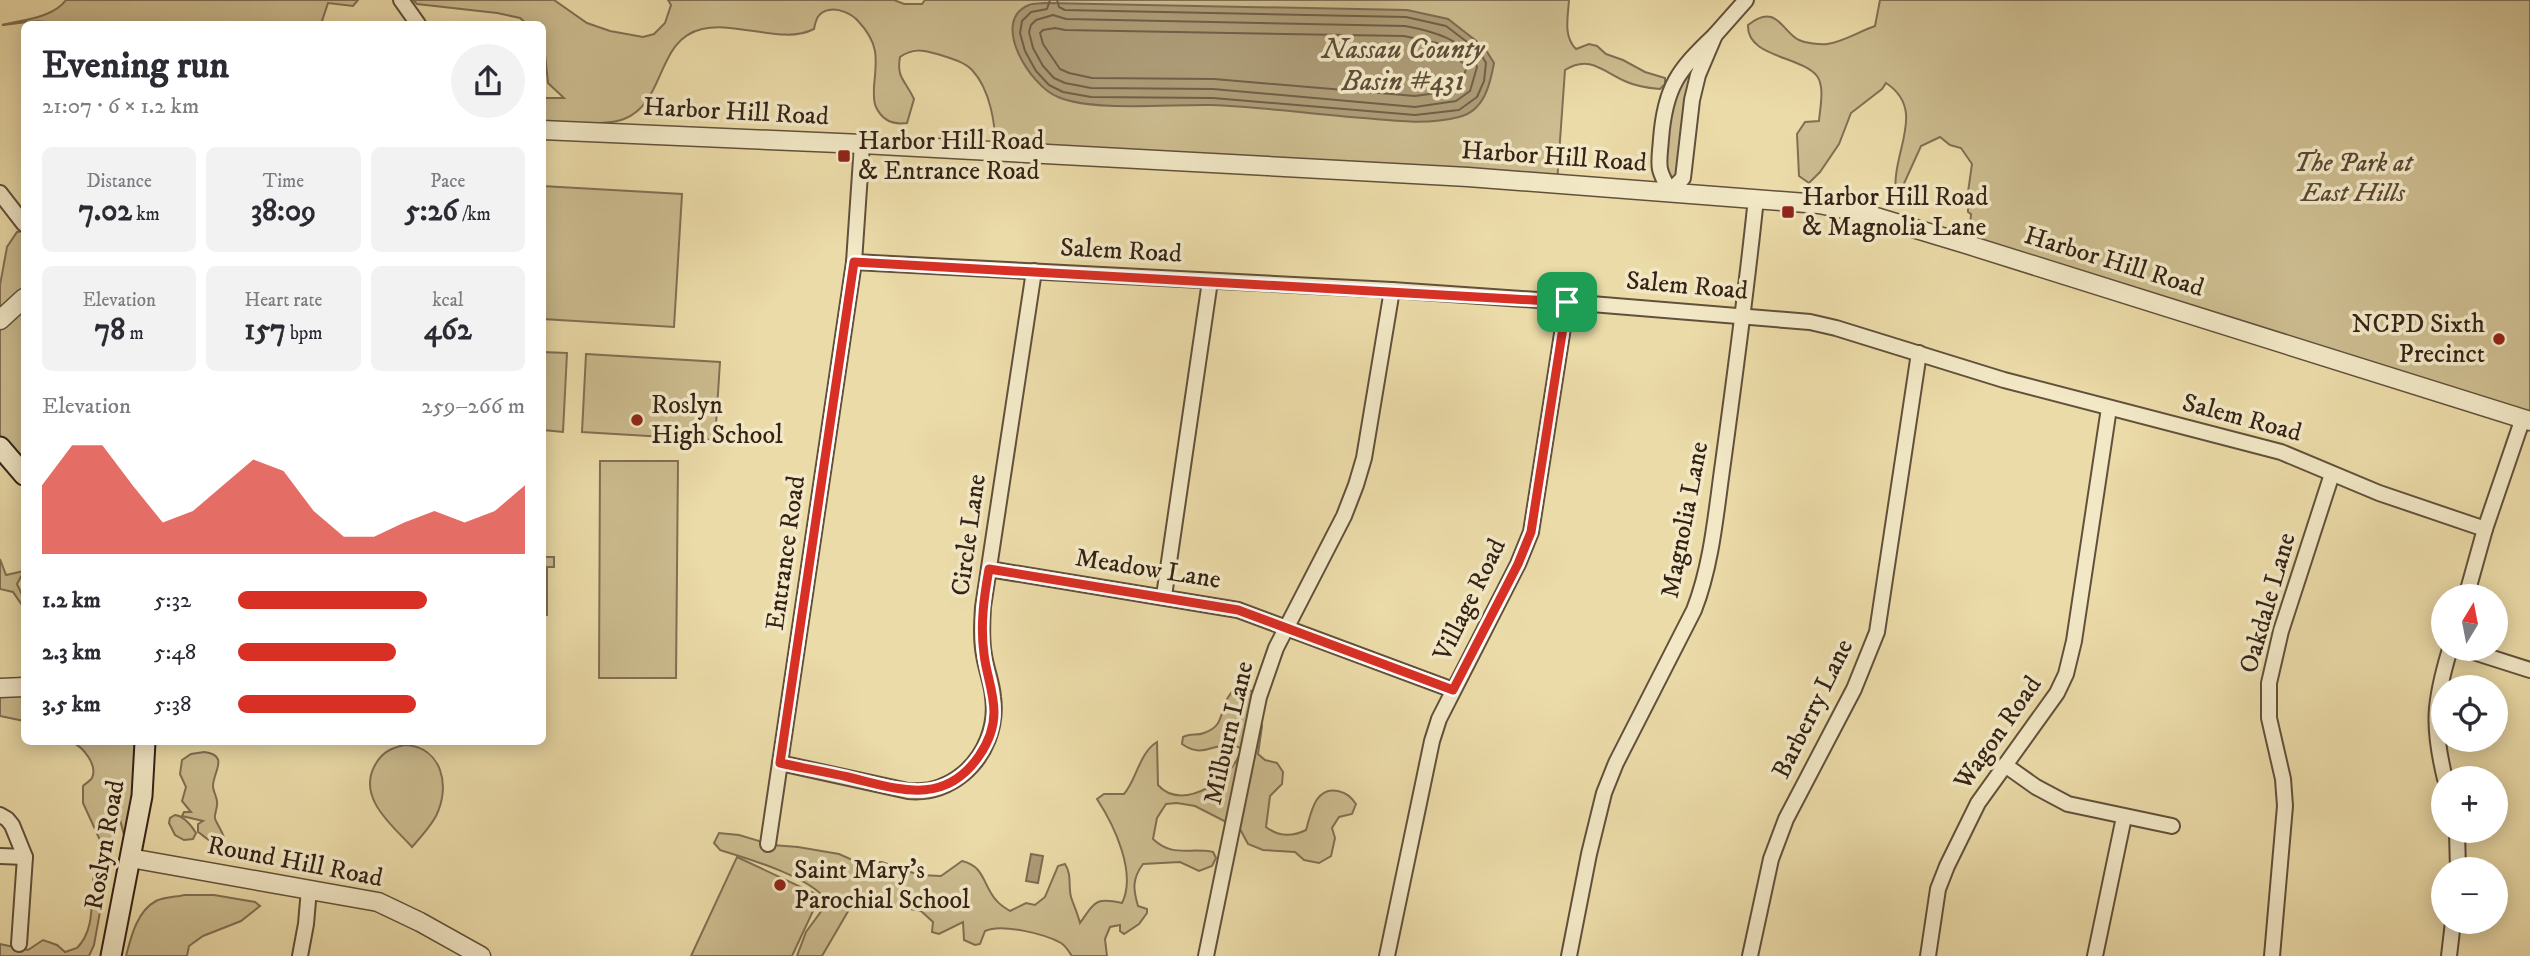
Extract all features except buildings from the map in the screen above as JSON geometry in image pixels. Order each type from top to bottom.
[{"type":"main road","points":[[0,447],[21,472]]},
{"type":"main road","name":"Roslyn Road","points":[[111,956],[142,796],[145,745]]},
{"type":"street","points":[[401,0],[416,21]]},
{"type":"street","points":[[1715,35],[1698,75],[1692,100],[1682,178],[1670,191],[1658,171],[1665,103],[1670,87],[1683,67],[1746,0]]},
{"type":"street","name":"Harbor Hill Road","points":[[546,130],[862,144],[1468,177],[1819,204],[1871,215],[2234,326],[2526,420]]},
{"type":"street","name":"Entrance Road","points":[[768,844],[854,262],[862,144]]},
{"type":"street","points":[[0,192],[21,219]]},
{"type":"street","name":"Magnolia Lane","points":[[1569,956],[1604,793],[1616,763],[1694,610],[1702,588],[1744,316],[1756,198]]},
{"type":"street","name":"Salem Road","points":[[854,262],[1392,290],[1744,316],[1825,325],[2004,380],[2281,452],[2412,505],[2486,529]]},
{"type":"street","name":"Circle Lane","points":[[780,763],[916,792],[944,786],[971,768],[988,743],[994,715],[984,657],[983,607],[1034,271]]},
{"type":"street","points":[[1164,596],[1210,281]]},
{"type":"street","name":"Milburn Lane","points":[[1206,956],[1259,697],[1273,656],[1344,516],[1356,485],[1364,458],[1392,290]]},
{"type":"street","points":[[0,320],[21,301]]},
{"type":"street","name":"Village Road","points":[[1387,956],[1432,741],[1453,690],[1518,564],[1531,532],[1567,302]]},
{"type":"street","name":"Barberry Lane","points":[[1750,956],[1771,859],[1786,819],[1854,689],[1877,632],[1919,353]]},
{"type":"street","name":"Wagon Road","points":[[1928,956],[1938,889],[1973,813],[2063,682],[2069,663],[2109,408]]},
{"type":"street","points":[[2470,584],[2486,529],[2526,420]]},
{"type":"street","name":"Oakdale Lane","points":[[2272,956],[2284,806],[2283,779],[2269,718],[2269,683],[2281,631],[2332,474]]},
{"type":"street","name":"Meadow Lane","points":[[989,569],[1224,606],[1453,690]]},
{"type":"street","points":[[2442,766],[2435,715],[2446,662]]},
{"type":"street","points":[[2505,662],[2530,670]]},
{"type":"street","points":[[0,688],[21,687]]},
{"type":"street","points":[[2005,765],[2060,801],[2172,826]]},
{"type":"street","points":[[0,815],[7,818],[12,825],[25,856],[19,944]]},
{"type":"street","points":[[2095,956],[2124,817]]},
{"type":"street","points":[[0,856],[25,856]]},
{"type":"street","name":"Round Hill Road","points":[[130,858],[378,902],[481,956]]},
{"type":"street","points":[[300,956],[309,889]]},
{"type":"street","points":[[2449,956],[2452,934]]},
{"type":"green space","points":[[66,0],[358,0],[353,6],[328,3],[322,21],[23,21],[45,15]]},
{"type":"green space","points":[[413,0],[554,0],[587,23],[610,31],[643,37],[654,34],[665,23],[671,5],[668,0],[894,0],[904,4],[922,4],[925,0],[1569,0],[1568,32],[1576,49],[1589,44],[1597,46],[1606,54],[1665,78],[1665,84],[1660,89],[1639,86],[1590,64],[1565,70],[1557,183],[995,149],[991,108],[983,87],[972,70],[956,60],[918,51],[900,57],[899,70],[914,99],[907,123],[893,122],[878,112],[874,102],[876,59],[870,36],[852,16],[833,10],[822,12],[814,29],[802,33],[788,35],[716,27],[702,29],[687,35],[676,45],[648,99],[638,111],[616,121],[546,124],[546,98],[564,98],[548,83],[546,21],[524,21],[497,13],[417,4]]},
{"type":"green space","name":"The Park at East Hills","points":[[1880,0],[2530,0],[2530,421],[1969,244],[1971,214],[1968,212],[1968,192],[1972,164],[1961,148],[1950,145],[1940,137],[1921,146],[1897,199],[1895,183],[1906,121],[1905,107],[1899,95],[1886,83],[1851,113],[1839,144],[1809,183],[1799,176],[1797,134],[1805,122],[1819,121],[1821,86],[1817,76],[1809,69],[1756,44],[1750,36],[1748,25],[1758,19],[1772,18],[1799,40],[1817,44],[1833,43],[1875,26]]},
{"type":"green space","points":[[1705,55],[1683,178],[1670,191],[1658,171],[1670,87]]},
{"type":"green space","points":[[546,186],[682,194],[674,327],[546,319]]},
{"type":"green space","points":[[21,231],[21,472],[0,447],[0,285],[7,247],[17,232]]},
{"type":"green space","points":[[546,352],[567,353],[563,432],[546,430]]},
{"type":"green space","points":[[586,354],[720,362],[715,440],[582,432]]},
{"type":"green space","points":[[600,461],[678,461],[676,678],[599,678]]},
{"type":"green space","points":[[546,557],[554,557],[554,567],[547,567],[547,615],[546,615]]},
{"type":"green space","points":[[0,559],[6,575],[21,572],[17,584],[21,593],[21,604],[13,592],[0,589]]},
{"type":"green space","points":[[21,687],[21,720],[0,716],[0,688]]},
{"type":"green space","points":[[1243,687],[1255,693],[1262,726],[1258,754],[1265,760],[1277,763],[1283,772],[1282,784],[1270,796],[1266,827],[1286,835],[1306,830],[1315,802],[1330,791],[1346,794],[1356,804],[1352,814],[1339,817],[1332,828],[1335,838],[1331,856],[1319,863],[1304,860],[1295,852],[1263,850],[1248,844],[1240,829],[1195,806],[1166,804],[1157,818],[1153,839],[1160,845],[1175,850],[1213,852],[1216,858],[1212,866],[1199,871],[1180,862],[1143,864],[1135,879],[1134,889],[1138,906],[1147,909],[1147,913],[1139,924],[1124,934],[1120,931],[1120,925],[1110,927],[1105,939],[1107,956],[1072,956],[1063,944],[1054,940],[1034,933],[1001,928],[985,931],[980,944],[975,945],[964,940],[963,922],[939,934],[932,932],[933,922],[921,911],[863,900],[850,908],[822,956],[797,956],[806,932],[825,906],[826,900],[793,876],[720,850],[714,843],[719,833],[739,835],[772,845],[839,854],[859,863],[882,862],[919,875],[941,876],[962,861],[975,867],[992,895],[1010,911],[1026,903],[1035,905],[1045,897],[1058,866],[1065,864],[1080,923],[1096,903],[1122,903],[1126,891],[1127,878],[1122,849],[1097,799],[1104,794],[1124,794],[1142,759],[1157,742],[1158,785],[1169,793],[1194,793],[1220,780],[1230,770],[1241,748],[1229,745],[1195,750],[1182,744],[1183,737],[1201,734],[1214,728],[1230,694],[1234,689]]},
{"type":"green space","points":[[76,745],[145,745],[130,858],[118,812],[94,945],[89,956],[0,956],[0,944],[28,950],[43,940],[57,945],[65,952],[77,948],[85,937],[91,911],[94,872],[105,851],[83,803],[83,786],[92,778],[93,768]]},
{"type":"green space","points":[[405,745],[418,747],[428,753],[435,760],[443,781],[443,793],[436,816],[412,847],[380,811],[374,801],[370,779],[374,767],[383,755]]},
{"type":"green space","points":[[191,754],[212,754],[218,760],[213,786],[217,804],[215,819],[224,838],[217,842],[198,832],[198,824],[203,821],[182,816],[184,812],[191,812],[182,801],[186,787],[180,774],[182,760]]},
{"type":"green space","points":[[175,815],[192,827],[196,833],[193,839],[184,840],[175,835],[169,823],[170,818]]},
{"type":"green space","points":[[737,857],[820,896],[792,956],[691,956]]},
{"type":"green space","points":[[185,895],[214,895],[255,902],[260,906],[241,921],[203,936],[189,946],[187,956],[126,956],[136,925],[149,905],[159,900]]},
{"type":"water","name":"Nassau County Basin #431","points":[[1045,3],[1407,10],[1448,19],[1484,47],[1494,63],[1488,88],[1474,109],[1459,117],[1435,121],[1400,121],[1211,105],[1111,106],[1073,102],[1047,91],[1036,81],[1026,68],[1013,39],[1013,25],[1018,13],[1029,5]]},
{"type":"water","points":[[1031,854],[1043,856],[1038,883],[1026,881]]},
{"type":"place","name":"Harbor Hill Road & Entrance Road","points":[[844,156]]},
{"type":"place","name":"Harbor Hill Road & Magnolia Lane","points":[[1788,212]]},
{"type":"place","name":"NCPD Sixth Precinct","points":[[2499,339]]},
{"type":"place","name":"Roslyn High School","points":[[637,420]]},
{"type":"place","name":"Saint Mary's Parochial School","points":[[780,885]]},
{"type":"route","points":[[854,262],[1392,290],[1567,302],[1531,532],[1518,564],[1453,690],[1238,610],[989,569],[982,636],[994,715],[988,743],[971,768],[944,786],[916,792],[780,763],[854,262]]}]
